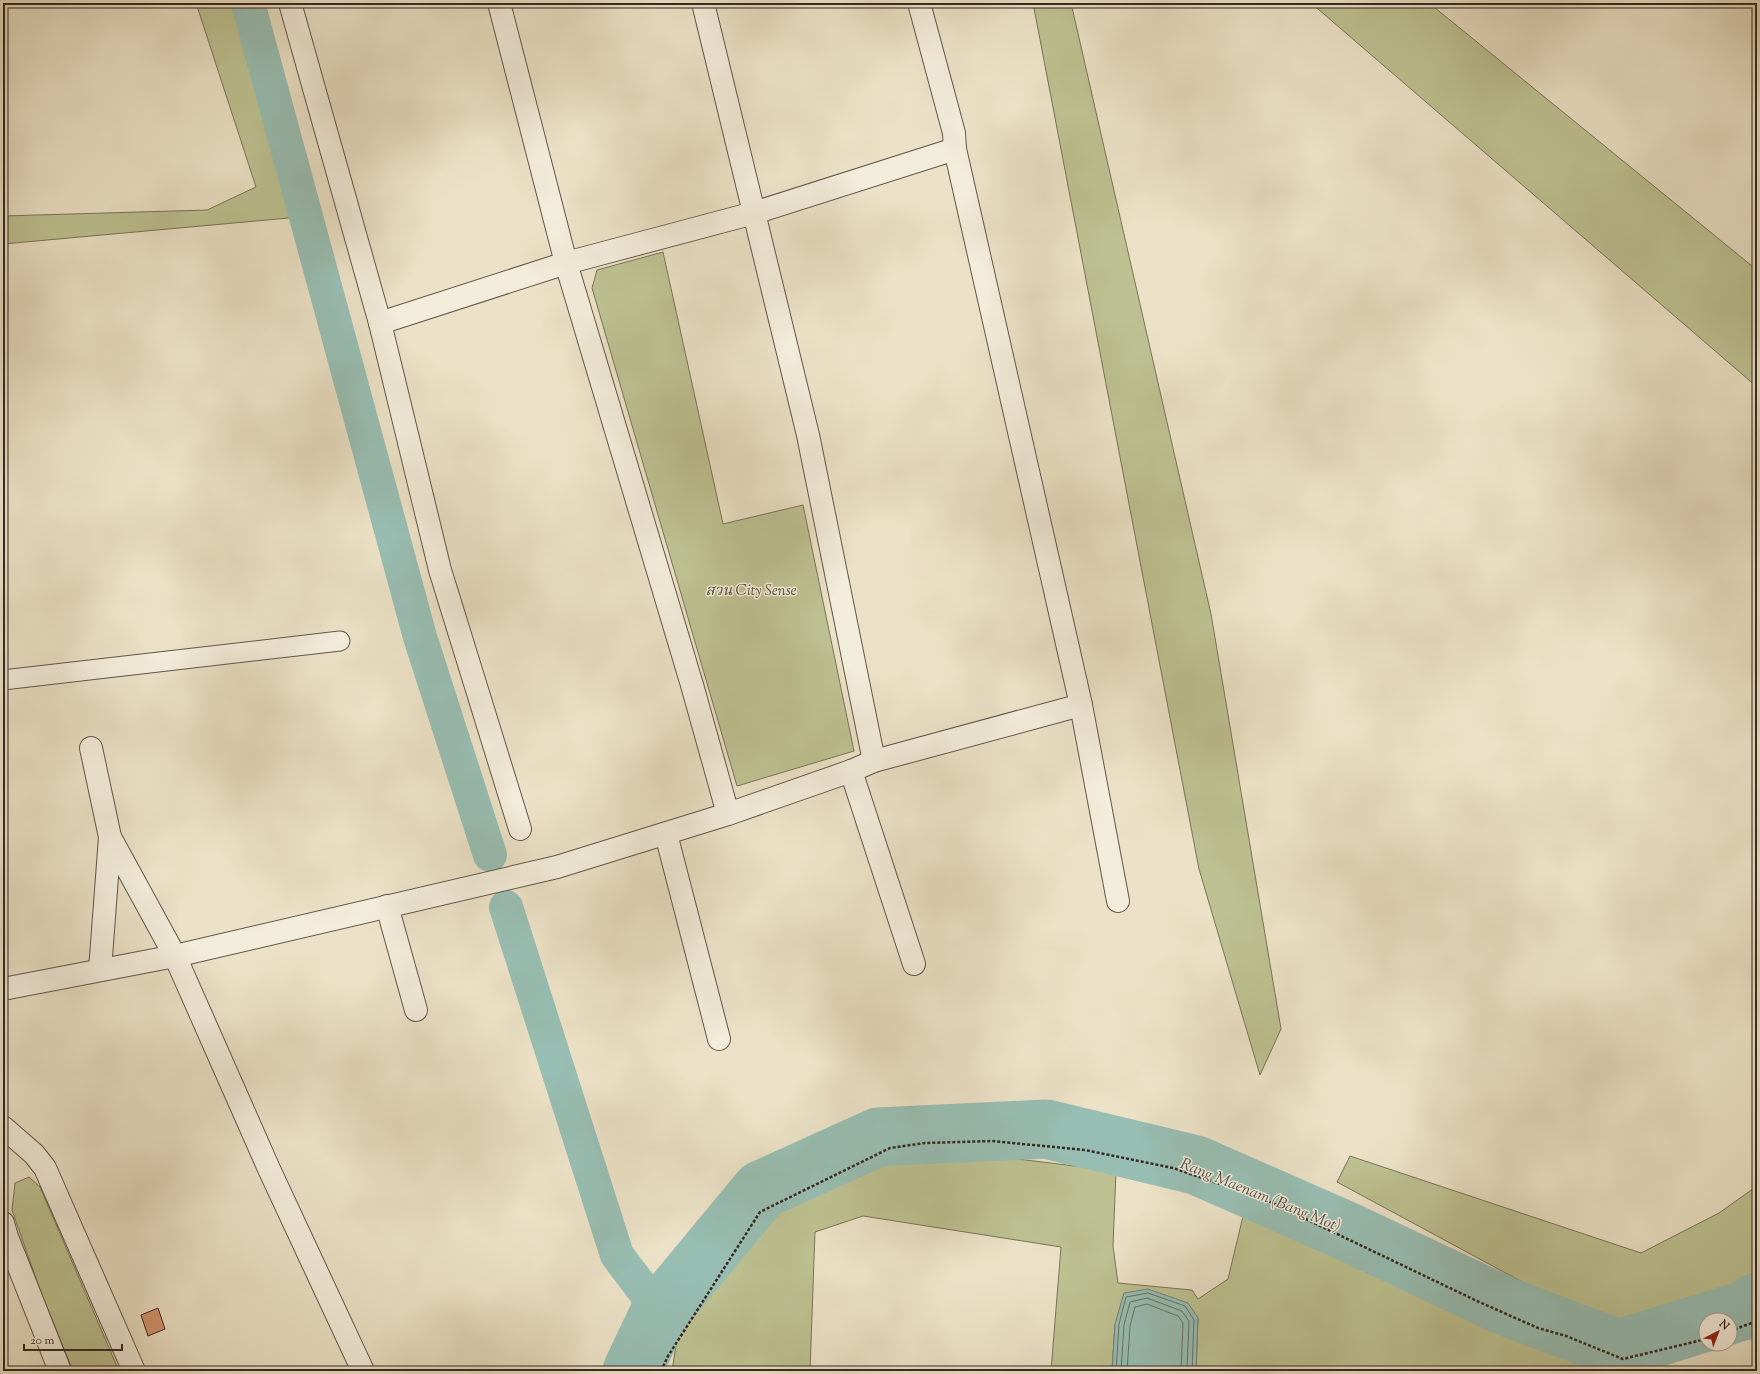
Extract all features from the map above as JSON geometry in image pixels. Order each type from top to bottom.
[{"type":"street","points":[[290,3],[380,323],[440,570],[520,829]]},
{"type":"street","points":[[499,3],[566,263],[692,685],[728,814]]},
{"type":"street","points":[[703,3],[808,435],[874,762]]},
{"type":"street","points":[[920,3],[954,133],[955,149],[1081,705],[1118,901]]},
{"type":"street","points":[[380,323],[566,263],[754,213],[955,149]]},
{"type":"street","points":[[3,989],[175,956],[557,867],[728,814],[874,762],[1081,705]]},
{"type":"street","points":[[91,748],[110,837],[100,970]]},
{"type":"street","points":[[852,771],[914,964]]},
{"type":"street","points":[[666,834],[719,1039]]},
{"type":"street","points":[[110,837],[175,956],[270,1169],[363,1371]]},
{"type":"street","points":[[387,906],[416,1010]]},
{"type":"street","points":[[3,1127],[34,1154],[45,1168],[134,1371]]},
{"type":"street","points":[[3,1223],[7,1237],[60,1371]]},
{"type":"lane","points":[[3,680],[340,641]]},
{"type":"path","points":[[661,1371],[668,1356],[760,1212],[890,1148],[925,1143],[992,1141],[1085,1150],[1173,1168],[1264,1199],[1538,1328],[1566,1336],[1623,1359],[1698,1341]]},
{"type":"path","points":[[1738,1328],[1757,1321]]},
{"type":"green space","points":[[196,3],[256,3],[300,217],[3,244],[3,216],[207,210],[256,187]]},
{"type":"green space","points":[[1033,3],[1071,3],[1211,614],[1281,1029],[1260,1075],[1199,869]]},
{"type":"green space","points":[[1311,3],[1429,3],[1757,270],[1757,387]]},
{"type":"green space","name":"สวน City Sense","points":[[663,252],[723,524],[803,505],[854,751],[737,786],[592,288],[597,270]]},
{"type":"green space","points":[[1350,1156],[1641,1253],[1719,1213],[1757,1186],[1757,1274],[1647,1324],[1576,1311],[1337,1182]]},
{"type":"green space","points":[[1001,1157],[1116,1171],[1113,1246],[1118,1283],[1192,1290],[1198,1299],[1228,1279],[1245,1208],[1425,1289],[1475,1318],[1579,1362],[1582,1371],[1196,1371],[1198,1318],[1115,1324],[1112,1371],[1051,1371],[1061,1247],[863,1216],[815,1232],[810,1371],[672,1371],[683,1300],[735,1232],[869,1166]]},
{"type":"green space","points":[[29,1177],[40,1187],[119,1371],[73,1371],[40,1290],[12,1210],[15,1183]]},
{"type":"water","points":[[1148,1289],[1188,1303],[1198,1318],[1196,1371],[1112,1371],[1115,1324],[1124,1293]]},
{"type":"building","points":[[158,1308],[165,1329],[148,1336],[141,1315]]},
{"type":"waterway","points":[[248,3],[420,637],[490,855]]},
{"type":"waterway","points":[[506,907],[617,1255],[660,1312]]},
{"type":"waterway","name":"Rang Maenam (Bang Mot)","points":[[632,1371],[660,1312],[761,1190],[878,1137],[1046,1129],[1196,1165],[1344,1230],[1505,1306],[1619,1349],[1698,1324]]},
{"type":"waterway","name":"Rang Maenam (Bang Mot)","points":[[1738,1312],[1745,1310],[1757,1302]]}]
